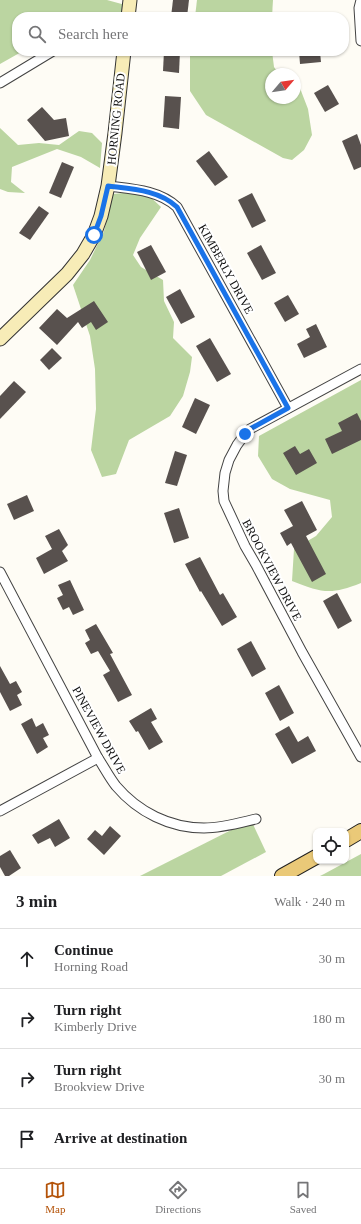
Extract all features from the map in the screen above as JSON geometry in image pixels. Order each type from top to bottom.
[{"type":"main road","points":[[349,838],[361,832]]},
{"type":"main road","points":[[282,876],[313,859]]},
{"type":"street","points":[[129,12],[130,0]]},
{"type":"street","points":[[361,0],[359,8],[361,41]]},
{"type":"street","points":[[0,83],[45,56]]},
{"type":"street","name":"HORNING ROAD","points":[[0,339],[67,274],[83,254],[94,235],[101,216],[108,186],[123,56]]},
{"type":"street","name":"KIMBERLY DRIVE","points":[[108,186],[140,190],[155,194],[172,202],[177,207],[288,408]]},
{"type":"street","name":"BROOKVIEW DRIVE","points":[[361,369],[250,429],[237,445],[229,460],[225,473],[223,491],[224,501],[245,546],[361,757]]},
{"type":"street","name":"PINEVIEW DRIVE","points":[[0,572],[98,758],[116,786],[127,797],[138,807],[168,823],[184,826],[204,828],[224,827],[256,819]]},
{"type":"street","points":[[0,810],[98,758]]},
{"type":"green space","points":[[0,0],[107,0],[129,6],[128,12],[12,12],[12,56],[14,56],[0,64]]},
{"type":"green space","points":[[197,0],[273,0],[272,12],[196,12]]},
{"type":"green space","points":[[190,56],[273,56],[275,68],[265,68],[265,104],[301,104],[301,91],[308,109],[312,135],[304,150],[292,160],[283,158],[206,115],[190,91]]},
{"type":"green space","points":[[0,128],[18,145],[39,143],[59,145],[79,131],[92,133],[102,143],[100,168],[81,157],[57,149],[12,167],[11,182],[25,193],[8,192],[0,189]]},
{"type":"green space","points":[[144,191],[161,207],[140,238],[133,255],[141,267],[163,280],[164,301],[174,322],[173,338],[192,357],[190,372],[183,396],[170,416],[129,440],[116,474],[102,477],[91,450],[96,409],[95,369],[90,336],[73,285],[90,260],[104,231],[113,194]]},
{"type":"green space","points":[[361,380],[361,583],[334,591],[319,590],[292,581],[294,549],[316,536],[332,517],[330,500],[290,489],[272,479],[258,456],[259,436]]},
{"type":"green space","points":[[251,820],[266,852],[221,876],[140,876]]},
{"type":"green space","points":[[361,854],[361,876],[320,876],[342,864],[349,864],[349,860]]},
{"type":"building","points":[[173,0],[189,0],[188,12],[172,12]]},
{"type":"building","points":[[164,56],[180,56],[179,73],[163,71]]},
{"type":"building","points":[[299,56],[320,56],[321,62],[300,64]]},
{"type":"building","points":[[328,85],[339,104],[325,112],[314,93]]},
{"type":"building","points":[[165,96],[181,97],[179,129],[163,127]]},
{"type":"building","points":[[42,107],[54,120],[66,118],[69,136],[45,141],[27,120]]},
{"type":"building","points":[[357,134],[361,145],[361,167],[354,170],[342,141]]},
{"type":"building","points":[[209,151],[228,177],[215,186],[196,161]]},
{"type":"building","points":[[62,162],[74,167],[61,198],[49,193]]},
{"type":"building","points":[[252,193],[266,221],[252,228],[238,200]]},
{"type":"building","points":[[39,206],[49,213],[30,240],[19,233]]},
{"type":"building","points":[[151,245],[166,272],[151,280],[137,252]]},
{"type":"building","points":[[261,245],[276,273],[262,280],[247,253]]},
{"type":"building","points":[[180,289],[195,317],[181,324],[166,297]]},
{"type":"building","points":[[288,295],[299,314],[285,322],[274,303]]},
{"type":"building","points":[[94,301],[108,322],[96,330],[91,322],[82,328],[78,322],[57,345],[39,328],[57,309],[67,318]]},
{"type":"building","points":[[316,324],[327,347],[304,358],[297,344],[310,337],[306,329]]},
{"type":"building","points":[[210,338],[231,374],[217,382],[196,346]]},
{"type":"building","points":[[52,348],[62,358],[49,370],[40,360]]},
{"type":"building","points":[[14,381],[26,392],[0,419],[0,396]]},
{"type":"building","points":[[195,398],[210,405],[196,434],[182,427]]},
{"type":"building","points":[[357,413],[361,421],[361,440],[332,454],[325,439],[342,431],[338,423]]},
{"type":"building","points":[[295,446],[300,454],[309,449],[317,463],[296,475],[283,453]]},
{"type":"building","points":[[175,451],[187,455],[177,486],[165,483]]},
{"type":"building","points":[[27,495],[34,511],[14,520],[7,504]]},
{"type":"building","points":[[302,501],[317,530],[306,536],[326,574],[312,582],[291,543],[287,546],[280,533],[293,526],[284,510]]},
{"type":"building","points":[[179,508],[189,538],[174,543],[164,513]]},
{"type":"building","points":[[59,529],[68,545],[62,551],[68,561],[44,574],[36,558],[52,549],[45,536]]},
{"type":"building","points":[[200,557],[220,595],[223,593],[237,617],[222,626],[201,591],[200,592],[185,564]]},
{"type":"building","points":[[70,580],[84,610],[73,615],[69,607],[63,610],[57,598],[63,595],[58,585]]},
{"type":"building","points":[[337,593],[352,621],[338,629],[323,601]]},
{"type":"building","points":[[96,624],[113,653],[110,654],[132,695],[118,702],[103,675],[110,671],[98,651],[91,654],[85,643],[90,640],[85,630]]},
{"type":"building","points":[[251,641],[266,669],[252,677],[237,649]]},
{"type":"building","points":[[0,666],[10,684],[16,681],[22,692],[17,695],[22,705],[10,711],[0,692]]},
{"type":"building","points":[[279,685],[294,713],[280,721],[265,693]]},
{"type":"building","points":[[151,708],[157,719],[151,722],[163,742],[149,750],[138,731],[136,732],[129,721]]},
{"type":"building","points":[[32,718],[36,727],[43,723],[49,735],[43,738],[48,747],[37,754],[21,724]]},
{"type":"building","points":[[289,726],[298,742],[308,736],[316,751],[292,764],[275,734]]},
{"type":"building","points":[[59,819],[70,838],[55,847],[50,838],[38,844],[32,835]]},
{"type":"building","points":[[110,826],[121,836],[104,855],[87,839],[95,830],[102,836]]},
{"type":"building","points":[[10,850],[21,868],[9,876],[5,876],[0,867],[0,856]]},
{"type":"route","points":[[94,235],[106,201],[108,186],[140,190],[155,194],[172,202],[177,207],[288,408],[261,422],[245,434]]}]
